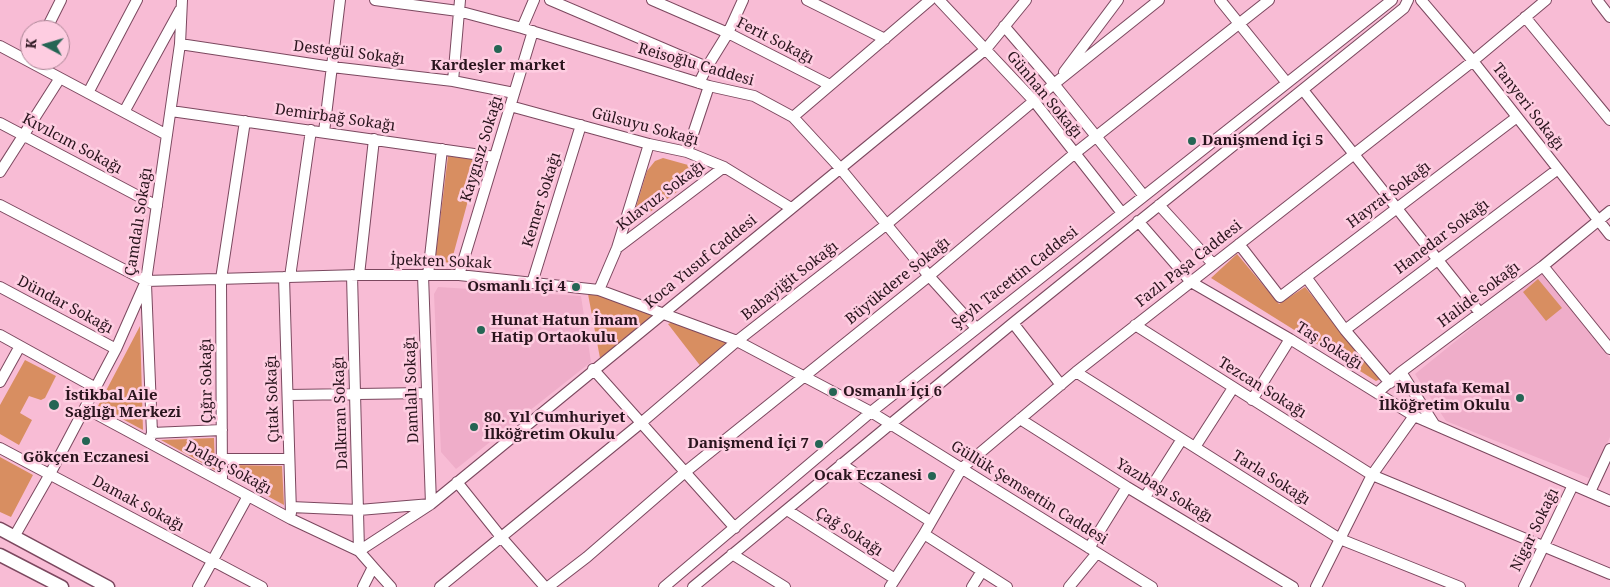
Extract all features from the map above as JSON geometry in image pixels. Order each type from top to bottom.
[{"type":"main road","points":[[0,529],[108,587]]},
{"type":"main road","points":[[0,555],[62,587]]},
{"type":"street","points":[[51,20],[62,0]]},
{"type":"street","points":[[88,93],[137,0]]},
{"type":"street","points":[[324,132],[340,0]]},
{"type":"street","name":"Reisoğlu Caddesi","points":[[375,0],[458,11],[533,31],[709,86],[754,96],[793,117],[840,168],[929,276],[976,328]]},
{"type":"street","points":[[453,81],[460,0]]},
{"type":"street","points":[[522,28],[534,0]]},
{"type":"street","points":[[550,0],[706,67]]},
{"type":"street","name":"Ferit Sokağı","points":[[652,0],[728,33],[830,85]]},
{"type":"street","points":[[699,83],[706,67],[728,33],[742,0]]},
{"type":"street","points":[[807,0],[885,39]]},
{"type":"street","points":[[793,117],[930,0]]},
{"type":"street","name":"Günhan Sokağı","points":[[938,0],[1034,101],[1122,213]]},
{"type":"street","name":"Koca Yusuf Caddesi","points":[[359,551],[431,504],[986,49],[1026,0]]},
{"type":"street","points":[[1054,84],[1118,0]]},
{"type":"street","name":"Babayiğit Sokağı","points":[[440,587],[641,424],[737,341],[887,224],[1054,84],[1160,0]]},
{"type":"street","points":[[1220,0],[1287,82]]},
{"type":"street","name":"Büyükdere Sokağı","points":[[546,587],[587,557],[684,473],[929,276],[1074,154],[1268,0]]},
{"type":"street","name":"Şeyh Tacettin Caddesi","points":[[664,587],[871,412],[1392,0]]},
{"type":"street","points":[[693,587],[1012,323],[1404,8],[1408,0]]},
{"type":"street","name":"Tanyeri Sokağı","points":[[1421,0],[1473,61],[1610,235]]},
{"type":"street","name":"Fazlı Paşa Caddesi","points":[[892,583],[924,534],[962,468],[1076,372],[1473,61],[1546,0]]},
{"type":"street","points":[[1597,0],[1610,17]]},
{"type":"street","points":[[124,112],[182,3]]},
{"type":"street","name":"Çamdalı Sokağı","points":[[14,537],[50,474],[94,387],[116,349],[146,281],[180,44],[182,3]]},
{"type":"street","points":[[1525,17],[1610,120]]},
{"type":"street","points":[[1004,26],[1054,84],[1144,196]]},
{"type":"street","name":"Kaygısız Sokağı","points":[[459,275],[533,31]]},
{"type":"street","name":"Destegül Sokağı","points":[[180,44],[332,67],[453,81],[514,93]]},
{"type":"street","points":[[0,46],[20,56]]},
{"type":"street","points":[[46,70],[167,136]]},
{"type":"street","points":[[0,172],[60,78]]},
{"type":"street","points":[[688,152],[709,86]]},
{"type":"street","points":[[1303,90],[1480,313]]},
{"type":"street","name":"Gülsuyu Sokağı","points":[[510,106],[649,144],[688,152],[724,168],[791,208]]},
{"type":"street","name":"Demirbağ Sokağı","points":[[171,111],[495,157]]},
{"type":"street","name":"Hayrat Sokağı","points":[[1239,244],[1280,297],[1517,117]]},
{"type":"street","name":"Çığır Sokağı","points":[[222,482],[221,279],[245,120]]},
{"type":"street","name":"Kıvılcım Sokağı","points":[[0,123],[157,206]]},
{"type":"street","name":"Kemer Sokağı","points":[[532,283],[580,125]]},
{"type":"street","name":"Çıtak Sokağı","points":[[291,519],[287,277],[311,130]]},
{"type":"street","name":"Dalkıran Sokağı","points":[[359,551],[355,275],[374,139]]},
{"type":"street","name":"Kılavuz Sokağı","points":[[599,290],[617,248],[649,144]]},
{"type":"street","name":"Damlalı Sokağı","points":[[431,504],[427,393],[426,275],[442,149]]},
{"type":"street","name":"Kılavuz Sokağı","points":[[617,248],[724,168]]},
{"type":"street","name":"Hanedar Sokağı","points":[[1345,330],[1558,169]]},
{"type":"street","name":"İpekten Sokak","points":[[0,206],[146,281],[355,275],[459,275],[599,290],[737,341],[871,412]]},
{"type":"street","points":[[1159,206],[1213,264]]},
{"type":"street","name":"Halide Sokağı","points":[[1377,393],[1401,372],[1543,266],[1610,211]]},
{"type":"street","name":"Taş Sokağı","points":[[1138,221],[1191,282],[1414,416],[1610,501]]},
{"type":"street","points":[[1543,266],[1610,349]]},
{"type":"street","points":[[1306,277],[1345,330],[1390,383]]},
{"type":"street","points":[[146,281],[150,438],[222,430]]},
{"type":"street","name":"Dündar Sokağı","points":[[0,287],[116,349]]},
{"type":"street","points":[[1012,323],[1061,385]]},
{"type":"street","name":"Tezcan Sokağı","points":[[1135,326],[1372,475],[1610,574]]},
{"type":"street","points":[[0,335],[94,387]]},
{"type":"street","points":[[1252,400],[1290,340]]},
{"type":"street","points":[[0,382],[20,346]]},
{"type":"street","points":[[593,370],[735,528]]},
{"type":"street","name":"Tarla Sokağı","points":[[1076,372],[1340,540],[1460,587]]},
{"type":"street","points":[[1401,372],[1434,425]]},
{"type":"street","points":[[1194,447],[1233,388]]},
{"type":"street","points":[[288,395],[427,393]]},
{"type":"street","name":"Dalgıç Sokağı","points":[[85,408],[150,438],[222,482],[291,519],[359,551]]},
{"type":"street","name":"Güllük Şemsettin Caddesi","points":[[871,412],[1152,587]]},
{"type":"street","points":[[1316,587],[1372,475],[1414,416]]},
{"type":"street","name":"Yazıbaşı Sokağı","points":[[1020,419],[1127,487],[1293,587]]},
{"type":"street","points":[[1145,497],[1182,439]]},
{"type":"street","name":"Damak Sokağı","points":[[0,448],[262,587]]},
{"type":"street","points":[[1590,492],[1610,449]]},
{"type":"street","points":[[223,459],[289,459]]},
{"type":"street","points":[[841,464],[930,521]]},
{"type":"street","points":[[458,482],[501,537],[546,587]]},
{"type":"street","name":"Nigar Sokağı","points":[[1524,587],[1573,485]]},
{"type":"street","points":[[1068,587],[1093,550],[1127,487]]},
{"type":"street","points":[[198,587],[248,496]]},
{"type":"street","points":[[291,507],[359,510],[431,504]]},
{"type":"street","name":"Çağ Sokağı","points":[[787,510],[892,583]]},
{"type":"street","points":[[924,534],[1008,587]]},
{"type":"street","points":[[359,551],[391,587]]},
{"type":"street","points":[[732,554],[785,587]]},
{"type":"street","points":[[363,587],[374,567]]},
{"type":"street","points":[[972,587],[982,571]]},
{"type":"shaded area","points":[[448,156],[479,160],[451,263],[435,261]]},
{"type":"shaded area","points":[[663,158],[706,170],[630,227],[647,171],[655,161]]},
{"type":"shaded area","points":[[1237,254],[1279,304],[1305,287],[1380,379],[1376,381],[1211,278]]},
{"type":"shaded area","name":"Mustafa Kemal İlköğretim Okulu","points":[[1541,272],[1610,358],[1610,437],[1591,479],[1446,421],[1415,374]]},
{"type":"shaded area","points":[[1538,279],[1562,308],[1546,321],[1523,292]]},
{"type":"shaded area","points":[[438,287],[581,296],[591,362],[456,469],[441,452],[434,294]]},
{"type":"shaded area","points":[[588,294],[605,295],[656,313],[600,358]]},
{"type":"shaded area","points":[[673,322],[727,342],[702,368],[668,324]]},
{"type":"shaded area","points":[[140,326],[143,430],[98,406]]},
{"type":"shaded area","points":[[25,360],[56,376],[45,398],[41,400],[29,396],[20,413],[32,420],[19,445],[0,434],[0,405]]},
{"type":"shaded area","points":[[214,438],[215,470],[161,440]]},
{"type":"shaded area","points":[[0,457],[33,475],[11,517],[0,512]]},
{"type":"shaded area","points":[[229,465],[282,466],[284,505],[229,475]]},
{"type":"place","name":"Kardeşler market","points":[[498,49]]},
{"type":"place","name":"Danişmend İçi 5","points":[[1192,141]]},
{"type":"place","name":"Osmanlı İçi 4","points":[[576,287]]},
{"type":"place","name":"Hunat Hatun İmam Hatip Ortaokulu","points":[[481,330]]},
{"type":"place","name":"Osmanlı İçi 6","points":[[833,392]]},
{"type":"place","name":"Mustafa Kemal İlköğretim Okulu","points":[[1520,398]]},
{"type":"place","name":"İstikbal Aile Sağlığı Merkezi","points":[[54,405]]},
{"type":"place","name":"80. Yıl Cumhuriyet İlköğretim Okulu","points":[[474,427]]},
{"type":"place","name":"Gökçen Eczanesi","points":[[86,441]]},
{"type":"place","name":"Danişmend İçi 7","points":[[819,444]]},
{"type":"place","name":"Ocak Eczanesi","points":[[932,476]]}]
